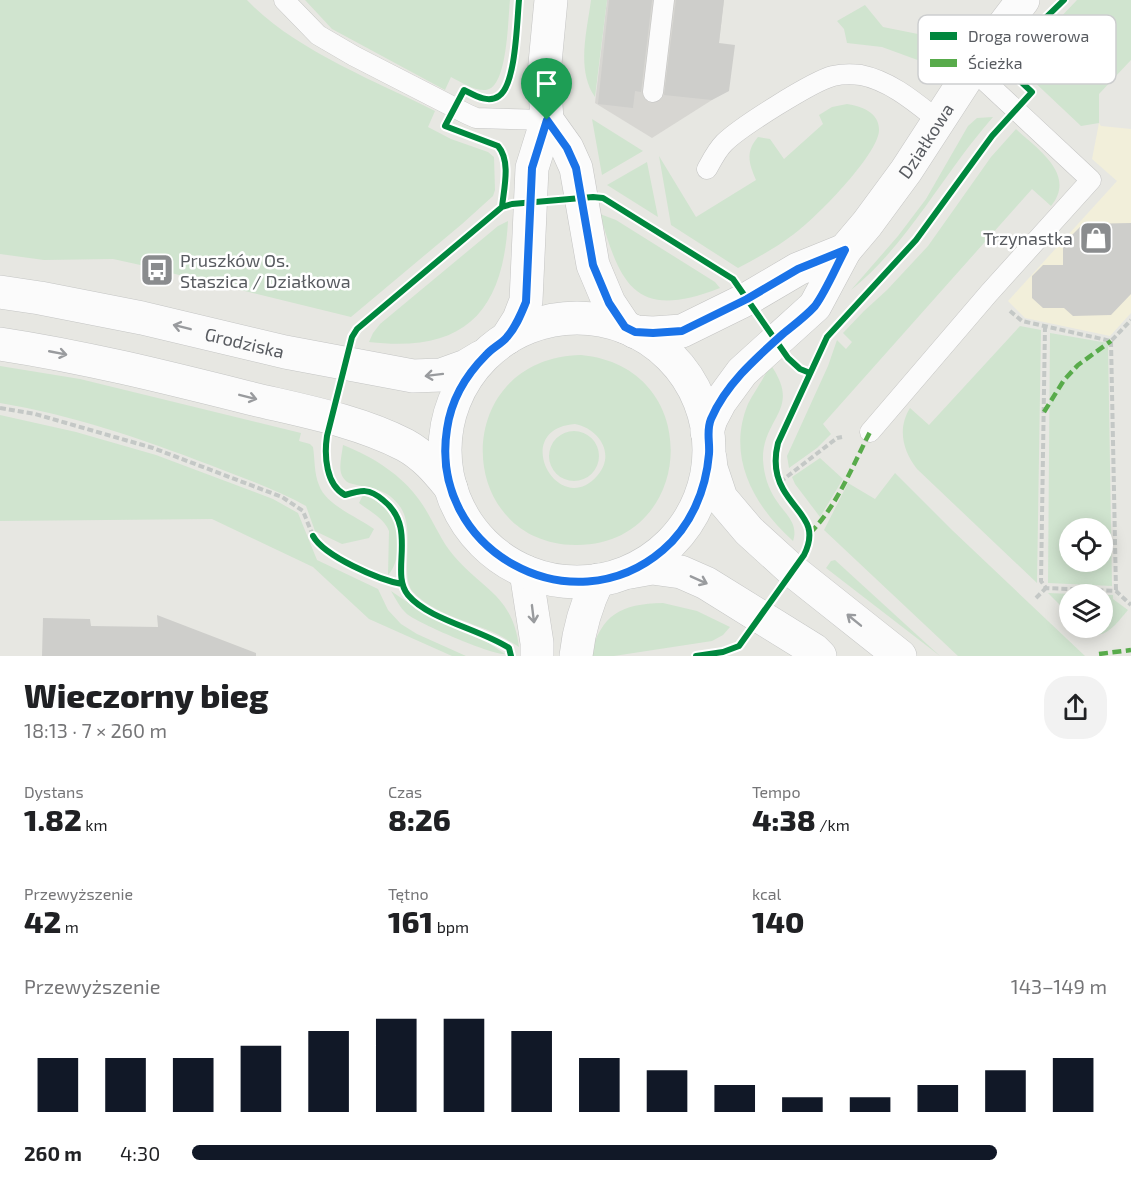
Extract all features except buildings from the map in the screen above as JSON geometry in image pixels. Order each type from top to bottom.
[{"type":"main road","points":[[550,0],[544,74],[547,120],[532,168],[526,302],[519,319],[497,346],[471,371],[458,392],[450,415],[445,444],[445,464],[457,505],[470,526],[486,545],[504,560],[526,572],[550,579],[574,582],[652,568],[681,572],[706,583],[814,650],[820,656]]},
{"type":"main road","name":"Działkowa","points":[[1012,15],[1023,0]]},
{"type":"main road","name":"Działkowa","points":[[708,441],[711,419],[720,402],[742,372],[815,306],[845,250],[906,171],[962,84]]},
{"type":"main road","points":[[547,120],[567,148],[576,168],[593,265],[609,303],[630,329],[666,353],[683,371],[695,392],[704,415],[711,468],[721,498],[749,531],[792,571],[900,656]]},
{"type":"main road","name":"Działkowa","points":[[630,329],[653,333],[682,331],[747,299],[798,269],[845,250]]},
{"type":"main road","name":"Grodziska","points":[[0,292],[149,319],[285,352],[413,376],[441,375],[466,366],[529,327],[552,321],[569,319],[601,321],[630,329]]},
{"type":"main road","points":[[0,344],[57,352],[331,418],[406,446],[434,466],[451,488]]},
{"type":"main road","points":[[576,656],[579,630],[585,608],[610,577],[644,563],[664,549],[681,531],[694,510],[703,488],[708,441]]},
{"type":"main road","points":[[526,572],[532,601],[537,656]]},
{"type":"lane","points":[[284,0],[318,35],[467,114],[476,118],[547,120]]},
{"type":"lane","points":[[653,92],[664,0]]},
{"type":"lane","points":[[707,169],[722,145],[733,134],[832,76],[851,74],[878,80],[939,121]]},
{"type":"lane","points":[[870,432],[989,293],[1091,180],[988,84]]},
{"type":"path","points":[[989,293],[1022,321],[1111,340]]},
{"type":"path","points":[[1116,591],[1111,340],[1131,320]]},
{"type":"path","points":[[1045,326],[1041,581],[1046,588]]},
{"type":"path","points":[[0,408],[35,414],[153,448],[282,497],[303,511],[313,536]]},
{"type":"path","points":[[780,482],[837,438],[870,432]]},
{"type":"path","points":[[1036,598],[1046,588],[1116,591],[1131,605]]},
{"type":"shaded area","points":[[607,0],[724,0],[712,100],[652,138],[595,103]]},
{"type":"shaded area","points":[[1099,123],[1101,126],[1131,129],[1131,313],[1110,336],[1025,318],[1008,301],[1117,181],[1092,159]]},
{"type":"green space","points":[[0,0],[247,0],[266,18],[311,49],[435,111],[428,127],[451,139],[488,152],[494,157],[495,190],[493,196],[351,317],[171,273],[173,267],[146,261],[145,266],[113,259],[44,260],[0,254]]},
{"type":"green space","points":[[305,0],[510,0],[506,51],[499,77],[493,86],[481,90],[451,77],[445,90],[332,29]]},
{"type":"green space","points":[[591,0],[607,0],[595,97],[589,86],[584,63],[585,37]]},
{"type":"green space","points":[[1077,0],[1131,0],[1131,60],[1116,76],[1116,15],[1063,15]]},
{"type":"green space","points":[[865,5],[883,27],[918,34],[918,60],[882,47],[847,43],[844,29],[837,21]]},
{"type":"green space","points":[[1036,84],[1108,84],[1099,94],[1099,123],[1081,126]]},
{"type":"green space","points":[[847,104],[864,109],[877,119],[879,131],[876,142],[844,186],[816,215],[787,239],[738,268],[671,225],[659,156],[696,217],[756,180],[750,153],[758,137],[770,139],[784,159],[823,124],[819,115],[832,107]]},
{"type":"green space","points":[[993,117],[897,244],[851,290],[898,236],[926,199],[968,126],[977,118]]},
{"type":"green space","points":[[592,119],[643,151],[602,175]]},
{"type":"green space","points":[[1016,129],[1043,154],[1057,173],[1058,194],[1051,206],[1032,189],[823,424],[831,434],[817,448],[789,468],[787,456],[828,366],[837,340],[846,349],[852,342],[843,333],[928,246],[991,157]]},
{"type":"green space","points":[[647,162],[658,217],[607,185]]},
{"type":"green space","points":[[600,214],[616,220],[715,282],[720,288],[692,297],[670,300],[652,298],[637,291],[626,279],[616,262]]},
{"type":"green space","points":[[508,221],[504,253],[497,281],[487,303],[472,320],[453,333],[430,341],[402,344],[369,342],[380,324],[498,226]]},
{"type":"green space","points":[[1020,326],[1041,330],[1037,583],[917,469],[908,455],[903,440],[904,424],[910,408],[929,425]]},
{"type":"green space","points":[[1050,333],[1108,343],[1111,518],[1059,518],[1059,572],[1112,572],[1112,584],[1048,583]]},
{"type":"green space","points":[[581,355],[622,367],[651,390],[667,421],[671,455],[663,489],[644,518],[615,538],[575,545],[535,536],[506,515],[488,485],[483,450],[489,416],[507,386],[538,364]],"holes":[[[575,424],[592,431],[602,444],[605,452],[603,468],[597,476],[582,487],[568,487],[555,480],[547,468],[543,454],[545,440],[555,429]]]},
{"type":"green space","points":[[770,364],[783,392],[782,403],[764,445],[763,460],[771,491],[793,524],[793,541],[766,512],[748,479],[742,461],[740,443],[742,424],[748,404]]},
{"type":"green space","points":[[0,366],[80,379],[301,433],[299,441],[313,447],[316,476],[322,492],[342,510],[374,529],[369,538],[342,544],[315,531],[306,506],[259,484],[133,437],[54,414],[0,403]]},
{"type":"green space","points":[[0,415],[76,432],[156,455],[273,499],[298,513],[317,560],[378,589],[388,610],[401,624],[417,634],[466,656],[452,656],[369,619],[313,567],[212,519],[0,521]]},
{"type":"green space","points":[[569,431],[579,431],[592,438],[599,451],[599,461],[592,474],[579,481],[569,481],[560,477],[553,470],[549,461],[549,451],[553,442],[560,435]]},
{"type":"green space","points":[[343,445],[386,467],[412,491],[454,556],[503,605],[516,630],[519,647],[495,633],[431,606],[413,592],[407,576],[407,529],[401,508],[384,492],[345,480],[340,470]]},
{"type":"green space","points":[[820,458],[843,479],[820,517],[792,477]]},
{"type":"green space","points":[[895,473],[1059,631],[1059,638],[1066,638],[1085,656],[958,656],[824,530],[848,483],[875,499]]},
{"type":"green space","points":[[363,495],[382,505],[394,520],[398,545],[395,562],[388,575],[389,531],[380,519],[359,503]]},
{"type":"green space","points":[[835,560],[940,656],[826,568],[831,561]]},
{"type":"green space","points":[[391,591],[429,617],[484,640],[505,654],[473,645],[414,619],[402,609]]},
{"type":"green space","points":[[1048,593],[1059,593],[1059,604]]},
{"type":"green space","points":[[1113,599],[1128,610],[1113,627]]},
{"type":"green space","points":[[663,603],[697,611],[730,627],[723,635],[712,641],[614,656],[590,656],[600,630],[615,614],[635,606]]},
{"type":"marked path","points":[[1044,412],[1064,380],[1078,365],[1111,341]]},
{"type":"marked path","points":[[810,533],[836,498],[870,432]]},
{"type":"marked path","points":[[1099,654],[1131,650]]},
{"type":"cycle path","points":[[502,207],[506,167],[498,146],[445,126],[464,90],[481,98],[490,99],[499,96],[505,90],[515,51],[519,0]]},
{"type":"cycle path","points":[[1049,15],[1064,0]]},
{"type":"cycle path","points":[[696,656],[723,652],[739,646],[804,555],[808,544],[808,527],[805,519],[780,484],[776,455],[778,443],[827,337],[916,240],[992,136],[1032,92],[1023,84]]},
{"type":"cycle path","points":[[511,656],[509,648],[497,641],[442,618],[417,604],[408,595],[403,585],[402,536],[394,511],[378,496],[369,492],[361,491],[345,495],[330,477],[326,461],[327,436],[352,337],[357,329],[502,207],[512,204],[593,197],[603,198],[733,279],[788,358],[800,369],[810,373]]},
{"type":"cycle path","points":[[313,536],[319,544],[340,559],[380,578],[402,584]]},
{"type":"place","name":"Trzynastka","points":[[1096,238]]},
{"type":"place","name":"Pruszków Os. Staszica / Działkowa","points":[[157,270]]},
{"type":"route","points":[[547,120],[567,148],[576,168],[593,265],[600,283],[609,303],[625,327],[635,332],[682,331],[747,299],[798,269],[845,250],[815,306],[742,372],[720,402],[707,432],[708,464],[703,488],[694,510],[681,531],[664,549],[644,563],[622,574],[598,580],[574,582],[550,579],[526,572],[504,560],[486,545],[470,526],[457,505],[445,464],[447,429],[458,392],[471,371],[507,338],[526,302],[532,168],[547,120]]}]
